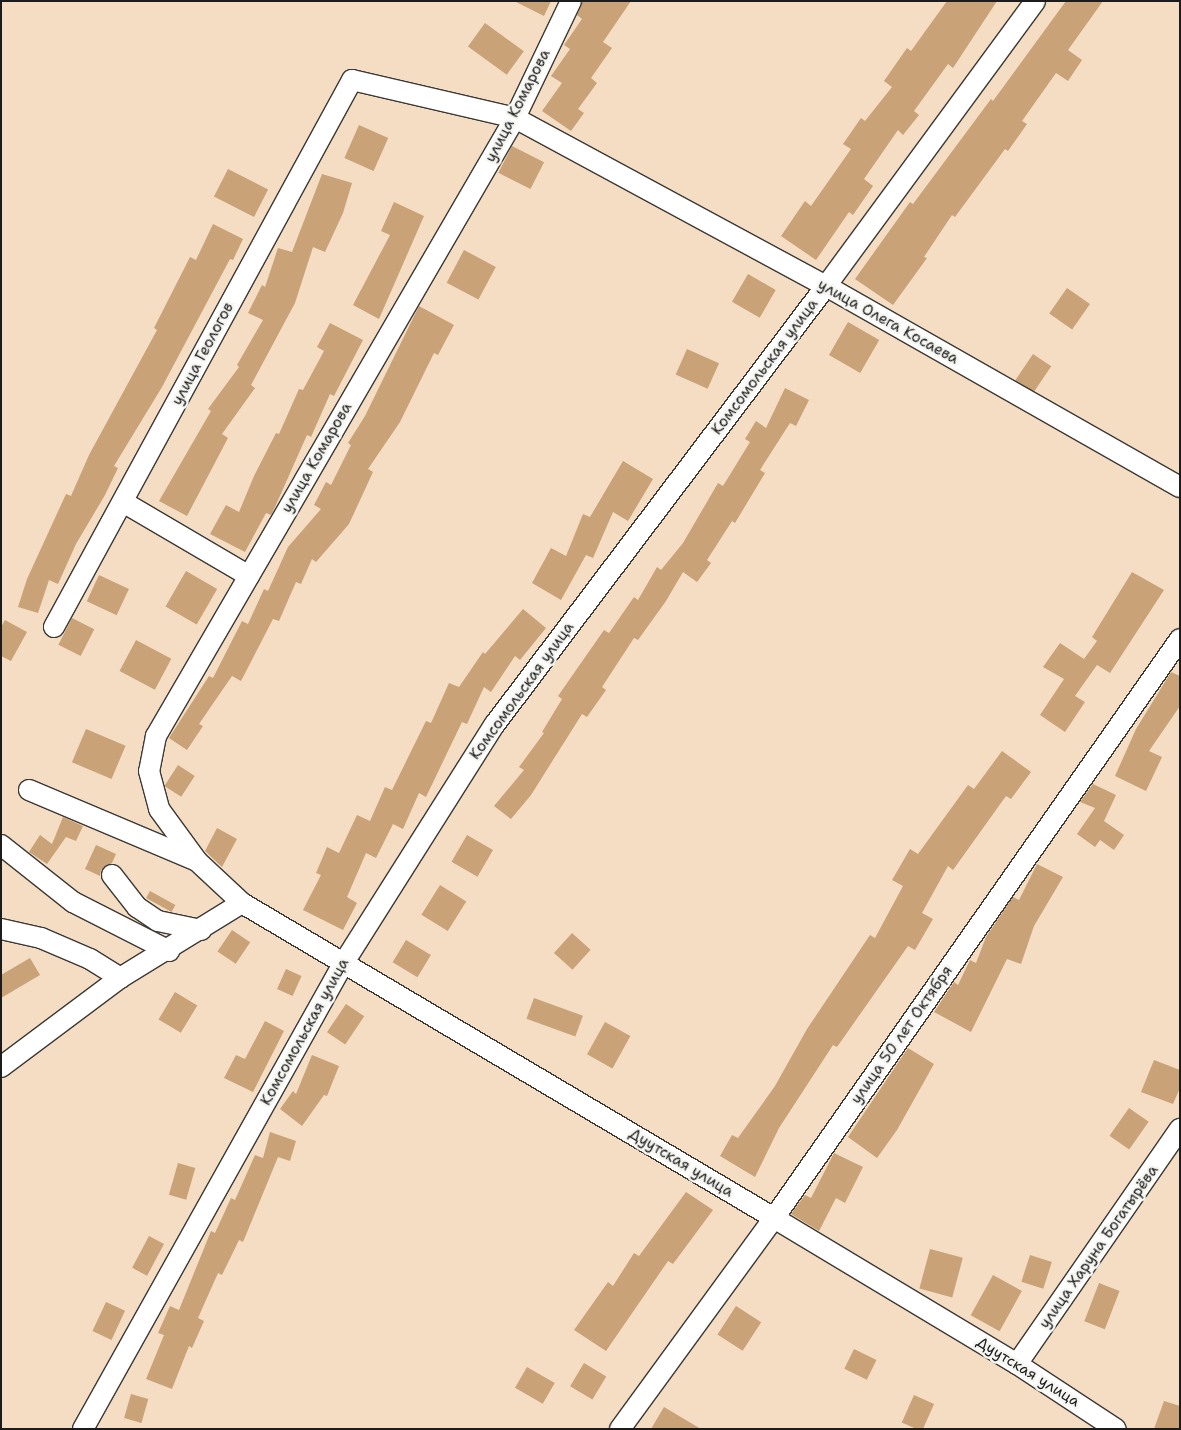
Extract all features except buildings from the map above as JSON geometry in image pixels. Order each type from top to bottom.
[{"type":"street","name":"улица Комарова","points":[[242,903],[197,861],[159,809],[149,771],[156,736],[515,118],[571,1]]},
{"type":"street","name":"Комсомольская улица","points":[[83,1429],[343,964],[495,724],[826,286],[1035,1]]},
{"type":"street","name":"улица Олега Косаева","points":[[352,80],[515,118],[826,286],[1180,487]]},
{"type":"street","name":"улица Геологов","points":[[54,627],[352,80]]},
{"type":"street","points":[[123,502],[249,576]]},
{"type":"street","name":"улица 50 лет Октября","points":[[620,1429],[774,1218],[1180,638]]},
{"type":"street","points":[[29,790],[197,861]]},
{"type":"street","points":[[1,845],[73,902],[169,951]]},
{"type":"street","points":[[112,875],[137,907],[158,921],[201,930]]},
{"type":"street","points":[[1,1067],[120,978],[169,951],[242,903]]},
{"type":"street","name":"Дуутская улица","points":[[242,903],[1018,1364],[1116,1429]]},
{"type":"street","points":[[1,929],[41,938],[90,959],[120,978]]},
{"type":"street","name":"улица Харуна Богатырёва","points":[[1018,1364],[1180,1129]]}]
